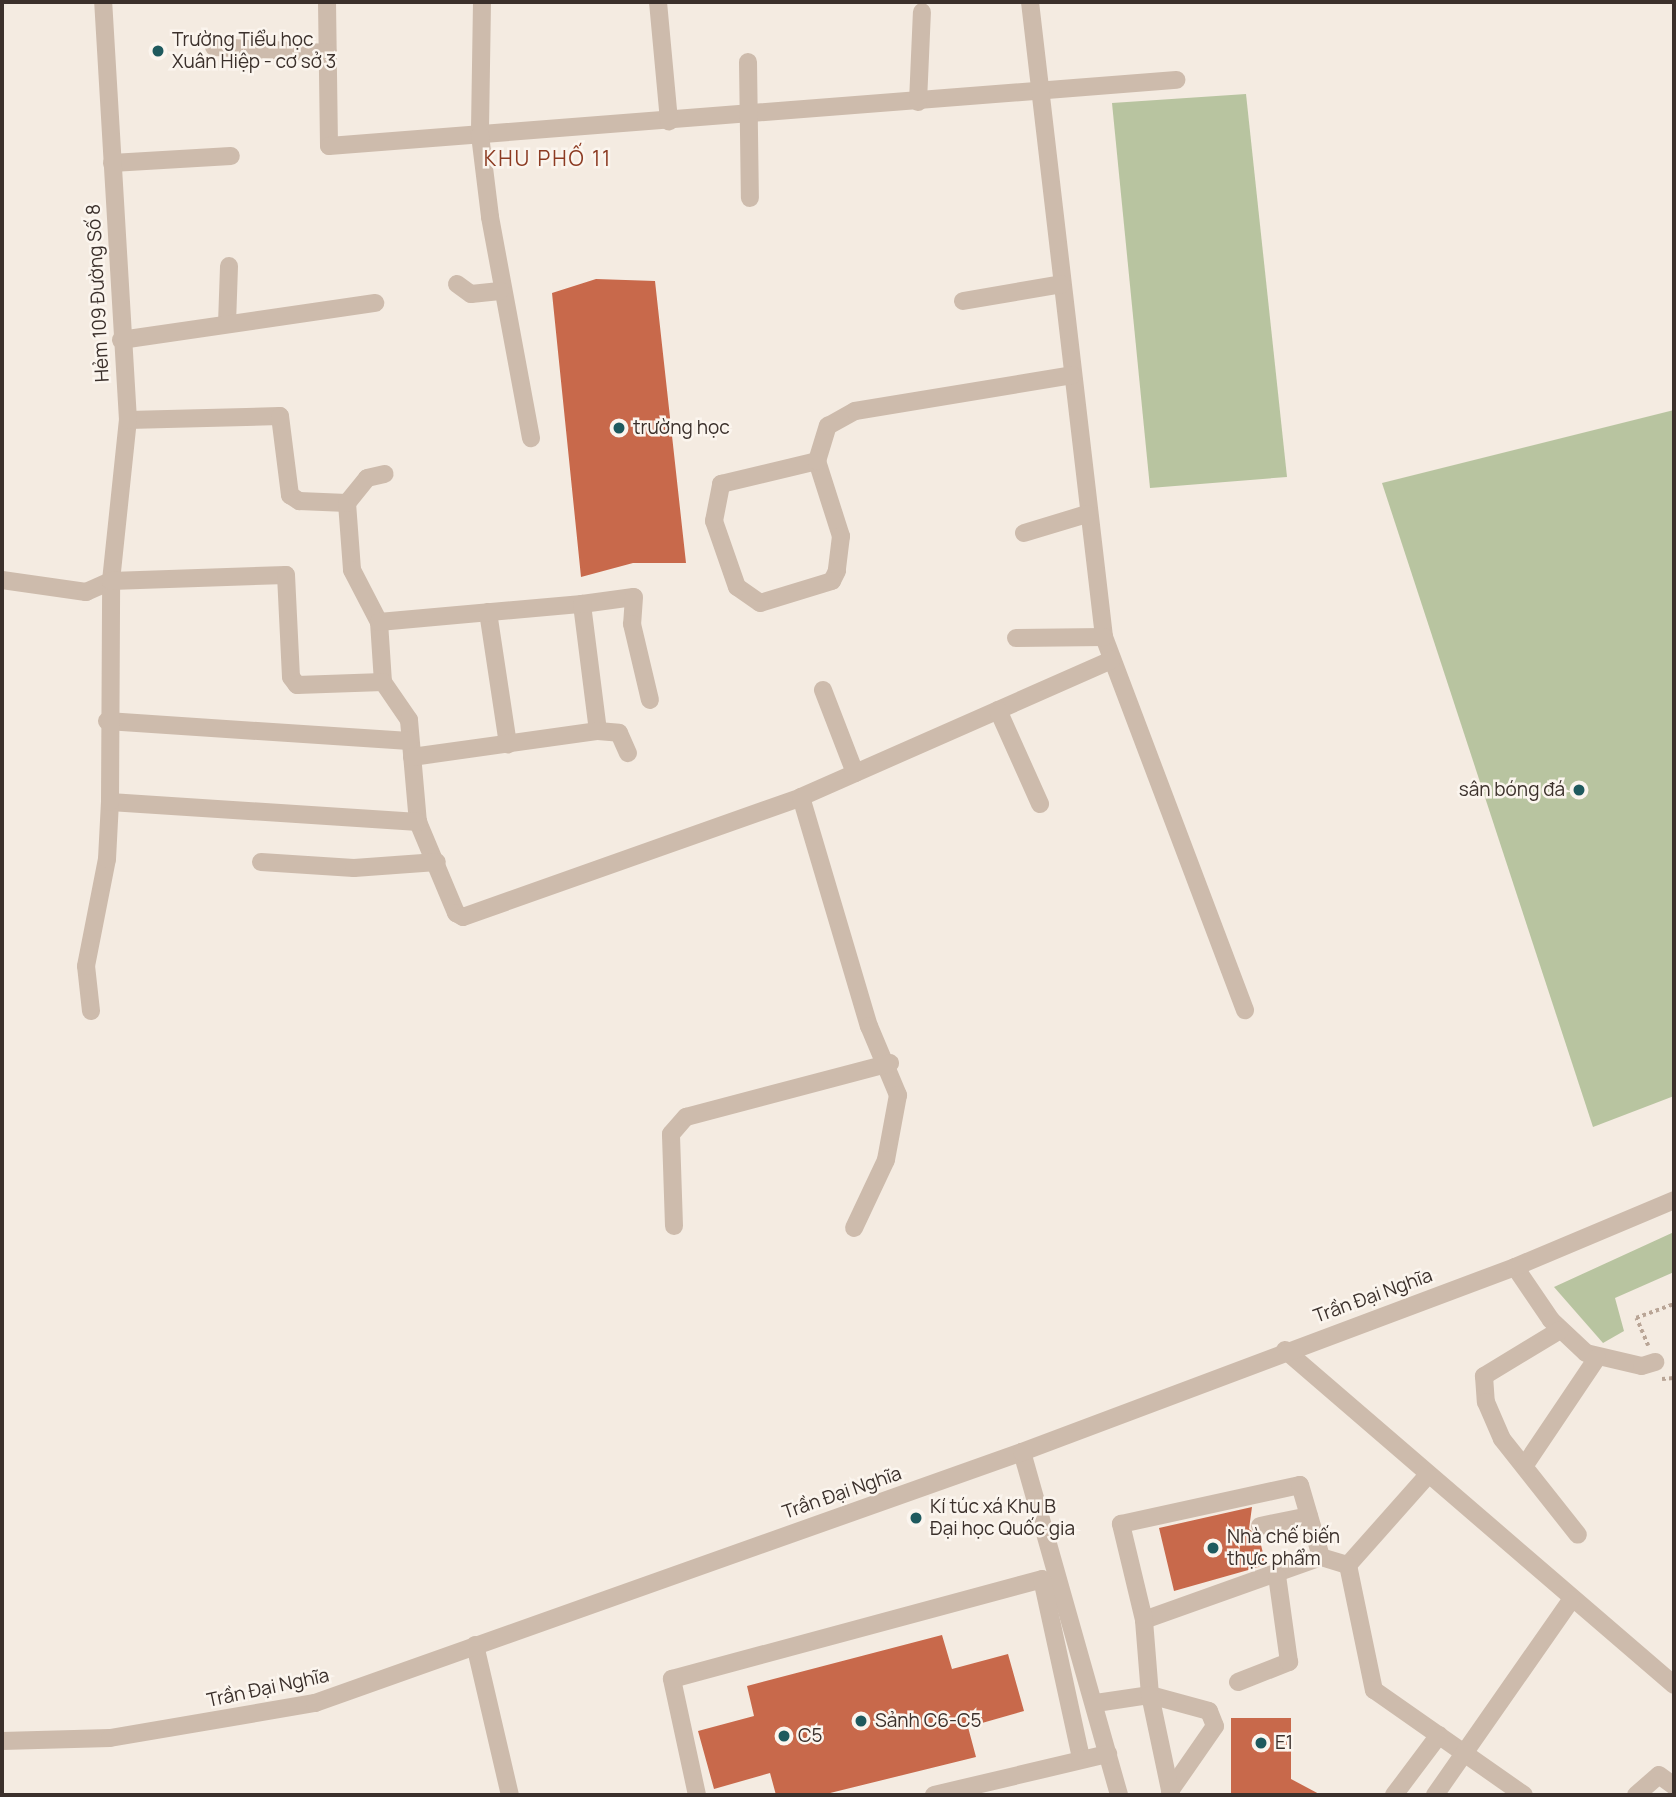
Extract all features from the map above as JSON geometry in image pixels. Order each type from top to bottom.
[{"type":"street","name":"Hẻm 109 Đường Số 8","points":[[91,1011],[86,966],[107,859],[110,802],[107,721],[111,581],[128,420],[121,340],[103,2]]},
{"type":"street","points":[[327,2],[329,146],[1175,80]]},
{"type":"street","points":[[482,2],[480,135],[500,291],[531,438]]},
{"type":"street","points":[[658,2],[668,121]]},
{"type":"street","points":[[1030,2],[1043,92],[1087,514],[1104,637],[1245,1010]]},
{"type":"street","points":[[918,102],[922,12]]},
{"type":"street","points":[[214,47],[328,53]]},
{"type":"street","points":[[748,62],[744,115],[750,198]]},
{"type":"street","points":[[111,163],[231,156]]},
{"type":"street","points":[[227,324],[229,265]]},
{"type":"street","points":[[457,284],[471,294],[500,291]]},
{"type":"street","points":[[963,301],[1062,284]]},
{"type":"street","points":[[121,340],[375,303]]},
{"type":"street","points":[[817,461],[721,484],[714,521],[737,587],[760,603],[832,581],[837,571],[841,536],[817,461],[828,425],[856,411],[1072,375]]},
{"type":"street","points":[[128,420],[280,416],[290,495],[299,502],[346,503]]},
{"type":"street","points":[[385,474],[367,478],[346,503],[352,570],[379,622],[383,682],[409,720],[418,822],[437,862],[456,913],[463,917],[801,797],[1112,660]]},
{"type":"street","points":[[1024,533],[1087,514]]},
{"type":"street","points":[[2,580],[86,593],[111,581],[286,575],[291,677],[297,685],[383,682]]},
{"type":"street","points":[[379,622],[634,597],[632,624],[650,700]]},
{"type":"street","points":[[582,604],[597,731]]},
{"type":"street","points":[[488,612],[508,744]]},
{"type":"street","points":[[1016,638],[1104,637]]},
{"type":"street","points":[[823,690],[855,773]]},
{"type":"street","points":[[998,710],[1040,804]]},
{"type":"street","points":[[107,721],[410,749],[508,744],[597,731],[619,733],[628,753]]},
{"type":"street","points":[[801,797],[869,1026],[890,1063],[898,1095],[886,1160],[854,1228]]},
{"type":"street","points":[[110,802],[418,822]]},
{"type":"street","points":[[261,862],[354,867],[437,862]]},
{"type":"street","points":[[674,1226],[671,1134],[686,1117],[890,1063]]},
{"type":"street","name":"Trần Đại Nghĩa","points":[[2,1741],[110,1738],[315,1703],[1022,1452],[1285,1350],[1515,1267],[1674,1200]]},
{"type":"street","points":[[1515,1267],[1560,1330],[1597,1358],[1656,1362]]},
{"type":"street","points":[[1560,1330],[1483,1376],[1486,1402],[1502,1439],[1578,1535]]},
{"type":"street","points":[[1285,1350],[1426,1477],[1674,1685]]},
{"type":"street","points":[[1525,1465],[1597,1358]]},
{"type":"street","points":[[1022,1452],[1097,1703],[1119,1795]]},
{"type":"street","points":[[1348,1564],[1426,1477]]},
{"type":"street","points":[[1170,1793],[1150,1695],[1144,1620],[1121,1524],[1300,1485],[1321,1557]]},
{"type":"street","points":[[1260,1526],[1309,1516]]},
{"type":"street","points":[[1144,1620],[1277,1576],[1321,1557],[1348,1564]]},
{"type":"street","points":[[1348,1564],[1374,1690],[1523,1795]]},
{"type":"street","points":[[1238,1682],[1289,1662],[1277,1576]]},
{"type":"street","points":[[696,1795],[672,1679],[1042,1579],[1081,1758]]},
{"type":"street","points":[[1435,1795],[1571,1600]]},
{"type":"street","points":[[475,1645],[509,1795]]},
{"type":"street","points":[[1097,1703],[1150,1695],[1209,1711],[1215,1727],[1170,1793]]},
{"type":"street","points":[[1394,1795],[1438,1735]]},
{"type":"street","points":[[934,1795],[1081,1758],[1108,1754]]},
{"type":"street","points":[[1636,1795],[1658,1774],[1674,1786]]},
{"type":"path","points":[[1656,1362],[1636,1318],[1674,1304]]},
{"type":"green space","points":[[1246,94],[1287,477],[1150,488],[1112,103]]},
{"type":"green space","name":"sân bóng đá","points":[[1674,410],[1674,1096],[1593,1127],[1382,483]]},
{"type":"green space","points":[[1674,1232],[1674,1272],[1615,1298],[1624,1331],[1603,1343],[1554,1287]]},
{"type":"building","name":"trường học","points":[[596,279],[655,281],[686,563],[633,563],[581,577],[552,293]]},
{"type":"building","name":"Nhà chế biến thực phẩm","points":[[1252,1507],[1249,1529],[1259,1537],[1266,1565],[1174,1591],[1159,1528]]},
{"type":"building","points":[[942,1635],[952,1669],[1008,1654],[1024,1711],[968,1727],[976,1757],[822,1795],[776,1795],[770,1773],[714,1789],[698,1731],[754,1716],[747,1686]]},
{"type":"building","name":"E1","points":[[1231,1718],[1291,1718],[1291,1779],[1321,1795],[1231,1795]]},
{"type":"place","name":"Trường Tiểu học Xuân Hiệp - cơ sở 3","points":[[158,51]]},
{"type":"place","name":"trường học","points":[[619,428]]},
{"type":"place","name":"sân bóng đá","points":[[1579,790]]},
{"type":"place","name":"Kí túc xá Khu B Đại học Quốc gia","points":[[916,1518]]},
{"type":"place","name":"Nhà chế biến thực phẩm","points":[[1213,1548]]},
{"type":"place","name":"Sảnh C6-C5","points":[[861,1721]]},
{"type":"place","name":"C5","points":[[784,1736]]},
{"type":"place","name":"E1","points":[[1261,1743]]},
{"type":"district","name":"KHU PHỐ 11","points":[[548,158]]}]
